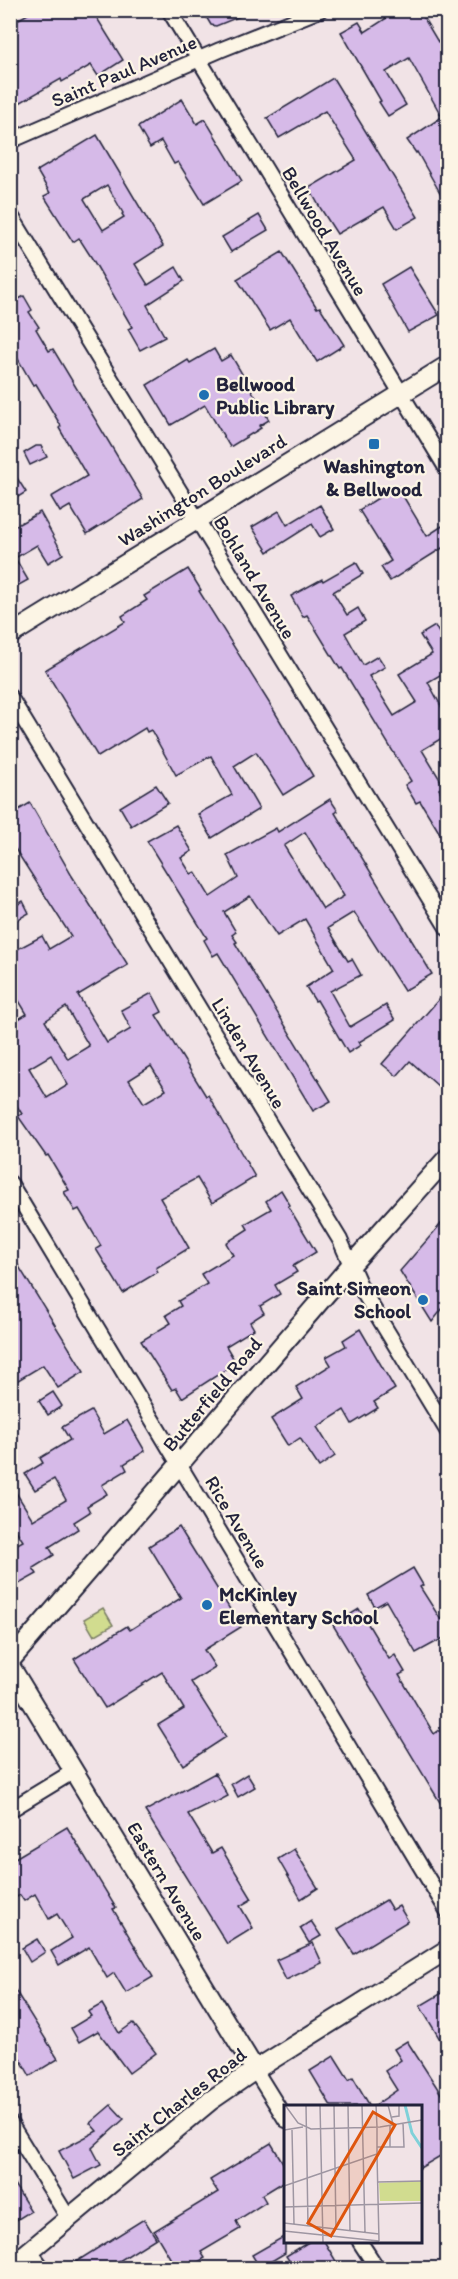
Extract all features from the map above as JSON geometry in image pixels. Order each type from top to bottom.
[{"type":"main road","name":"Washington Boulevard","points":[[10,635],[447,366]]},
{"type":"main road","name":"Butterfield Road","points":[[10,1661],[447,1157]]},
{"type":"main road","name":"Eastern Avenue","points":[[10,1666],[255,2070]]},
{"type":"main road","name":"Saint Charles Road","points":[[10,2267],[210,2101],[255,2070],[447,1949]]},
{"type":"street","name":"Bellwood Avenue","points":[[169,10],[447,471]]},
{"type":"street","name":"Saint Paul Avenue","points":[[10,141],[320,10]]},
{"type":"street","name":"Bohland Avenue","points":[[10,214],[447,929]]},
{"type":"street","name":"Linden Avenue","points":[[10,698],[340,1240],[362,1290],[447,1432]]},
{"type":"street","name":"Rice Avenue","points":[[10,1183],[447,1912]]},
{"type":"street","points":[[10,1810],[74,1771]]},
{"type":"street","name":"Eastern Avenue","points":[[255,2070],[284,2118]]},
{"type":"street","points":[[10,2123],[69,2219]]},
{"type":"street","points":[[361,2243],[377,2268]]},
{"type":"street","points":[[30,2251],[42,2268]]},
{"type":"green space","points":[[103,1608],[113,1625],[94,1636],[84,1619]]},
{"type":"building","points":[[35,10],[92,10],[123,60],[98,76],[91,65],[16,105],[10,95],[10,24]]},
{"type":"building","points":[[202,10],[253,11],[216,26],[211,25]]},
{"type":"building","points":[[399,10],[419,10],[447,53],[447,205],[417,152],[407,140],[442,117],[409,58],[386,72],[406,105],[388,116],[341,32],[359,22],[365,32]]},
{"type":"building","points":[[333,78],[418,217],[397,229],[384,207],[337,234],[321,209],[309,188],[356,160],[325,111],[279,138],[267,118]]},
{"type":"building","points":[[182,99],[197,124],[205,119],[242,181],[204,204],[178,162],[174,164],[161,141],[150,148],[138,127]]},
{"type":"building","points":[[97,135],[163,246],[135,264],[148,285],[176,267],[184,281],[147,305],[165,337],[140,350],[128,329],[132,327],[93,260],[79,238],[73,242],[44,196],[50,193],[37,171]],"holes":[[[107,185],[124,217],[103,230],[84,199]]]},
{"type":"building","points":[[259,215],[268,230],[231,252],[222,237]]},
{"type":"building","points":[[282,252],[317,308],[320,307],[344,345],[317,362],[290,318],[270,330],[237,279]]},
{"type":"building","points":[[409,267],[439,315],[408,332],[381,284]]},
{"type":"building","points":[[24,296],[32,310],[29,312],[39,327],[36,329],[49,351],[53,349],[143,499],[87,534],[70,506],[60,512],[51,497],[87,476],[59,428],[61,426],[36,384],[33,385],[10,345],[10,304]]},
{"type":"building","name":"Bellwood Public Library","points":[[214,349],[221,361],[231,355],[269,420],[259,426],[261,428],[230,447],[205,405],[171,425],[147,385],[188,360],[190,363]]},
{"type":"building","points":[[36,446],[41,446],[47,457],[30,465],[24,453]]},
{"type":"building","points":[[10,467],[26,492],[10,502]]},
{"type":"building","points":[[397,486],[427,536],[447,523],[447,545],[390,581],[381,567],[391,561],[359,510]]},
{"type":"building","points":[[320,505],[334,529],[320,537],[312,524],[268,552],[252,527],[279,511],[287,525]]},
{"type":"building","points":[[40,512],[63,554],[48,563],[37,545],[15,558],[28,580],[10,590],[10,529]]},
{"type":"building","points":[[356,562],[363,574],[333,592],[347,615],[358,608],[365,621],[345,633],[363,665],[378,656],[385,667],[369,676],[394,716],[417,702],[399,674],[432,654],[420,635],[435,626],[447,646],[447,671],[428,682],[447,717],[447,735],[422,750],[444,786],[439,789],[447,803],[447,845],[420,801],[416,803],[405,785],[411,781],[342,668],[340,669],[307,615],[303,617],[291,596]]},
{"type":"building","points":[[188,569],[201,590],[199,591],[313,776],[283,795],[256,752],[234,766],[259,809],[212,838],[198,814],[232,795],[211,756],[176,775],[151,730],[147,732],[145,728],[98,757],[45,670],[125,622],[122,616],[147,600],[144,596]]},
{"type":"building","points":[[156,785],[168,803],[131,826],[120,807]]},
{"type":"building","points":[[330,799],[338,811],[335,813],[432,974],[404,991],[354,912],[328,928],[348,961],[352,959],[361,975],[330,991],[350,1027],[386,1005],[395,1020],[359,1042],[361,1045],[348,1053],[317,1000],[315,1001],[306,987],[334,969],[305,919],[277,936],[250,896],[224,912],[236,932],[232,935],[237,942],[235,943],[331,1101],[313,1111],[218,953],[213,956],[204,940],[207,938],[147,841],[176,825],[192,851],[181,858],[191,874],[195,872],[210,897],[238,878],[227,855],[276,828],[278,832]],"holes":[[[305,832],[344,896],[323,909],[284,846]]]},
{"type":"building","points":[[30,803],[72,876],[128,965],[78,995],[107,1043],[131,1029],[121,1010],[152,993],[162,1012],[156,1015],[206,1096],[208,1095],[255,1177],[212,1203],[197,1178],[160,1198],[189,1248],[156,1268],[158,1272],[123,1293],[96,1249],[101,1246],[79,1209],[75,1211],[64,1192],[69,1190],[48,1155],[46,1156],[18,1116],[22,1114],[10,1095],[10,1024],[27,1014],[10,986],[10,953],[42,936],[49,949],[71,936],[10,841],[10,815]],"holes":[[[66,1007],[89,1046],[68,1059],[45,1021]],[[51,1055],[68,1085],[47,1098],[29,1068]],[[151,1066],[166,1090],[144,1103],[129,1080]]]},
{"type":"building","points":[[23,901],[29,913],[10,924],[10,909]]},
{"type":"building","points":[[447,990],[447,1094],[410,1061],[397,1076],[382,1064]]},
{"type":"building","points":[[281,1190],[316,1252],[293,1266],[297,1272],[275,1285],[280,1294],[260,1306],[264,1313],[250,1322],[254,1329],[226,1346],[236,1363],[182,1398],[176,1388],[172,1390],[141,1341],[171,1323],[166,1315],[181,1306],[178,1301],[207,1284],[201,1274],[233,1255],[226,1243],[248,1229],[245,1224],[271,1209],[266,1201]]},
{"type":"building","points":[[447,1217],[447,1303],[432,1322],[400,1271]]},
{"type":"building","points":[[10,1252],[84,1372],[58,1388],[43,1365],[10,1385]]},
{"type":"building","points":[[360,1329],[395,1389],[374,1402],[378,1408],[352,1424],[344,1410],[317,1427],[335,1456],[319,1467],[300,1438],[288,1446],[271,1419],[303,1399],[296,1387],[331,1365],[326,1357],[346,1346],[343,1340]]},
{"type":"building","points":[[53,1392],[62,1406],[48,1415],[39,1401]]},
{"type":"building","points":[[91,1411],[104,1434],[127,1420],[145,1451],[124,1464],[127,1470],[102,1485],[107,1494],[87,1506],[90,1512],[74,1522],[78,1529],[49,1547],[54,1555],[33,1568],[37,1574],[10,1589],[10,1548],[23,1541],[10,1521],[10,1483],[33,1520],[66,1500],[54,1479],[35,1490],[25,1474],[43,1463],[40,1458],[70,1440],[62,1427]]},
{"type":"building","points":[[179,1527],[241,1627],[204,1650],[215,1667],[191,1682],[226,1737],[183,1765],[158,1725],[184,1709],[162,1672],[105,1708],[74,1659],[127,1626],[130,1630],[181,1598],[149,1546]]},
{"type":"building","points":[[413,1568],[423,1585],[420,1587],[441,1620],[447,1616],[447,1636],[416,1653],[386,1601],[375,1607],[368,1595]]},
{"type":"building","points":[[359,1609],[389,1659],[395,1655],[405,1672],[399,1675],[434,1734],[441,1729],[447,1739],[447,1814],[333,1625]]},
{"type":"building","points":[[215,1773],[228,1796],[188,1814],[212,1853],[221,1848],[252,1899],[240,1906],[253,1928],[227,1944],[145,1811]]},
{"type":"building","points":[[247,1774],[255,1787],[238,1797],[231,1784]]},
{"type":"building","points":[[67,1827],[116,1908],[113,1909],[153,1977],[126,1993],[114,1973],[107,1978],[89,1947],[59,1965],[51,1951],[72,1938],[57,1914],[49,1919],[35,1894],[24,1901],[20,1895],[10,1901],[10,1861]]},
{"type":"building","points":[[294,1849],[318,1888],[301,1899],[278,1859]]},
{"type":"building","points":[[386,1900],[392,1910],[399,1906],[408,1921],[354,1954],[338,1929]]},
{"type":"building","points":[[311,1921],[321,1936],[309,1943],[300,1928]]},
{"type":"building","points":[[37,1939],[45,1952],[30,1962],[22,1948]]},
{"type":"building","points":[[313,1943],[322,1963],[286,1980],[276,1960]]},
{"type":"building","points":[[10,1982],[58,2059],[30,2076],[10,2041]]},
{"type":"building","points":[[447,1990],[447,2051],[420,2006]]},
{"type":"building","points":[[102,2004],[119,2033],[133,2023],[156,2053],[129,2073],[98,2031],[79,2042],[71,2028],[91,2016],[88,2012]]},
{"type":"building","points":[[407,2041],[447,2103],[447,2152],[422,2167],[422,2105],[375,2105],[397,2090],[385,2071],[401,2060],[394,2049]]},
{"type":"building","points":[[334,2056],[349,2080],[353,2077],[369,2105],[330,2105],[310,2071]]},
{"type":"building","points":[[111,2105],[124,2119],[92,2148],[101,2165],[74,2179],[59,2151],[97,2131],[90,2123]]},
{"type":"building","points":[[271,2143],[284,2164],[284,2182],[262,2195],[266,2202],[236,2221],[240,2229],[201,2252],[205,2258],[188,2268],[176,2268],[154,2231],[218,2192],[210,2180]]},
{"type":"building","points":[[10,2178],[31,2211],[10,2224]]},
{"type":"building","points":[[144,2219],[156,2238],[108,2268],[66,2268]]},
{"type":"building","points":[[284,2237],[285,2253],[260,2268],[252,2255]]},
{"type":"building","points":[[307,2243],[325,2243],[340,2268],[294,2268],[286,2256]]},
{"type":"place","name":"Bellwood Public Library","points":[[204,395]]},
{"type":"place","name":"Washington & Bellwood","points":[[374,444]]},
{"type":"place","name":"Saint Simeon School","points":[[423,1300]]},
{"type":"place","name":"McKinley Elementary School","points":[[207,1605]]}]
